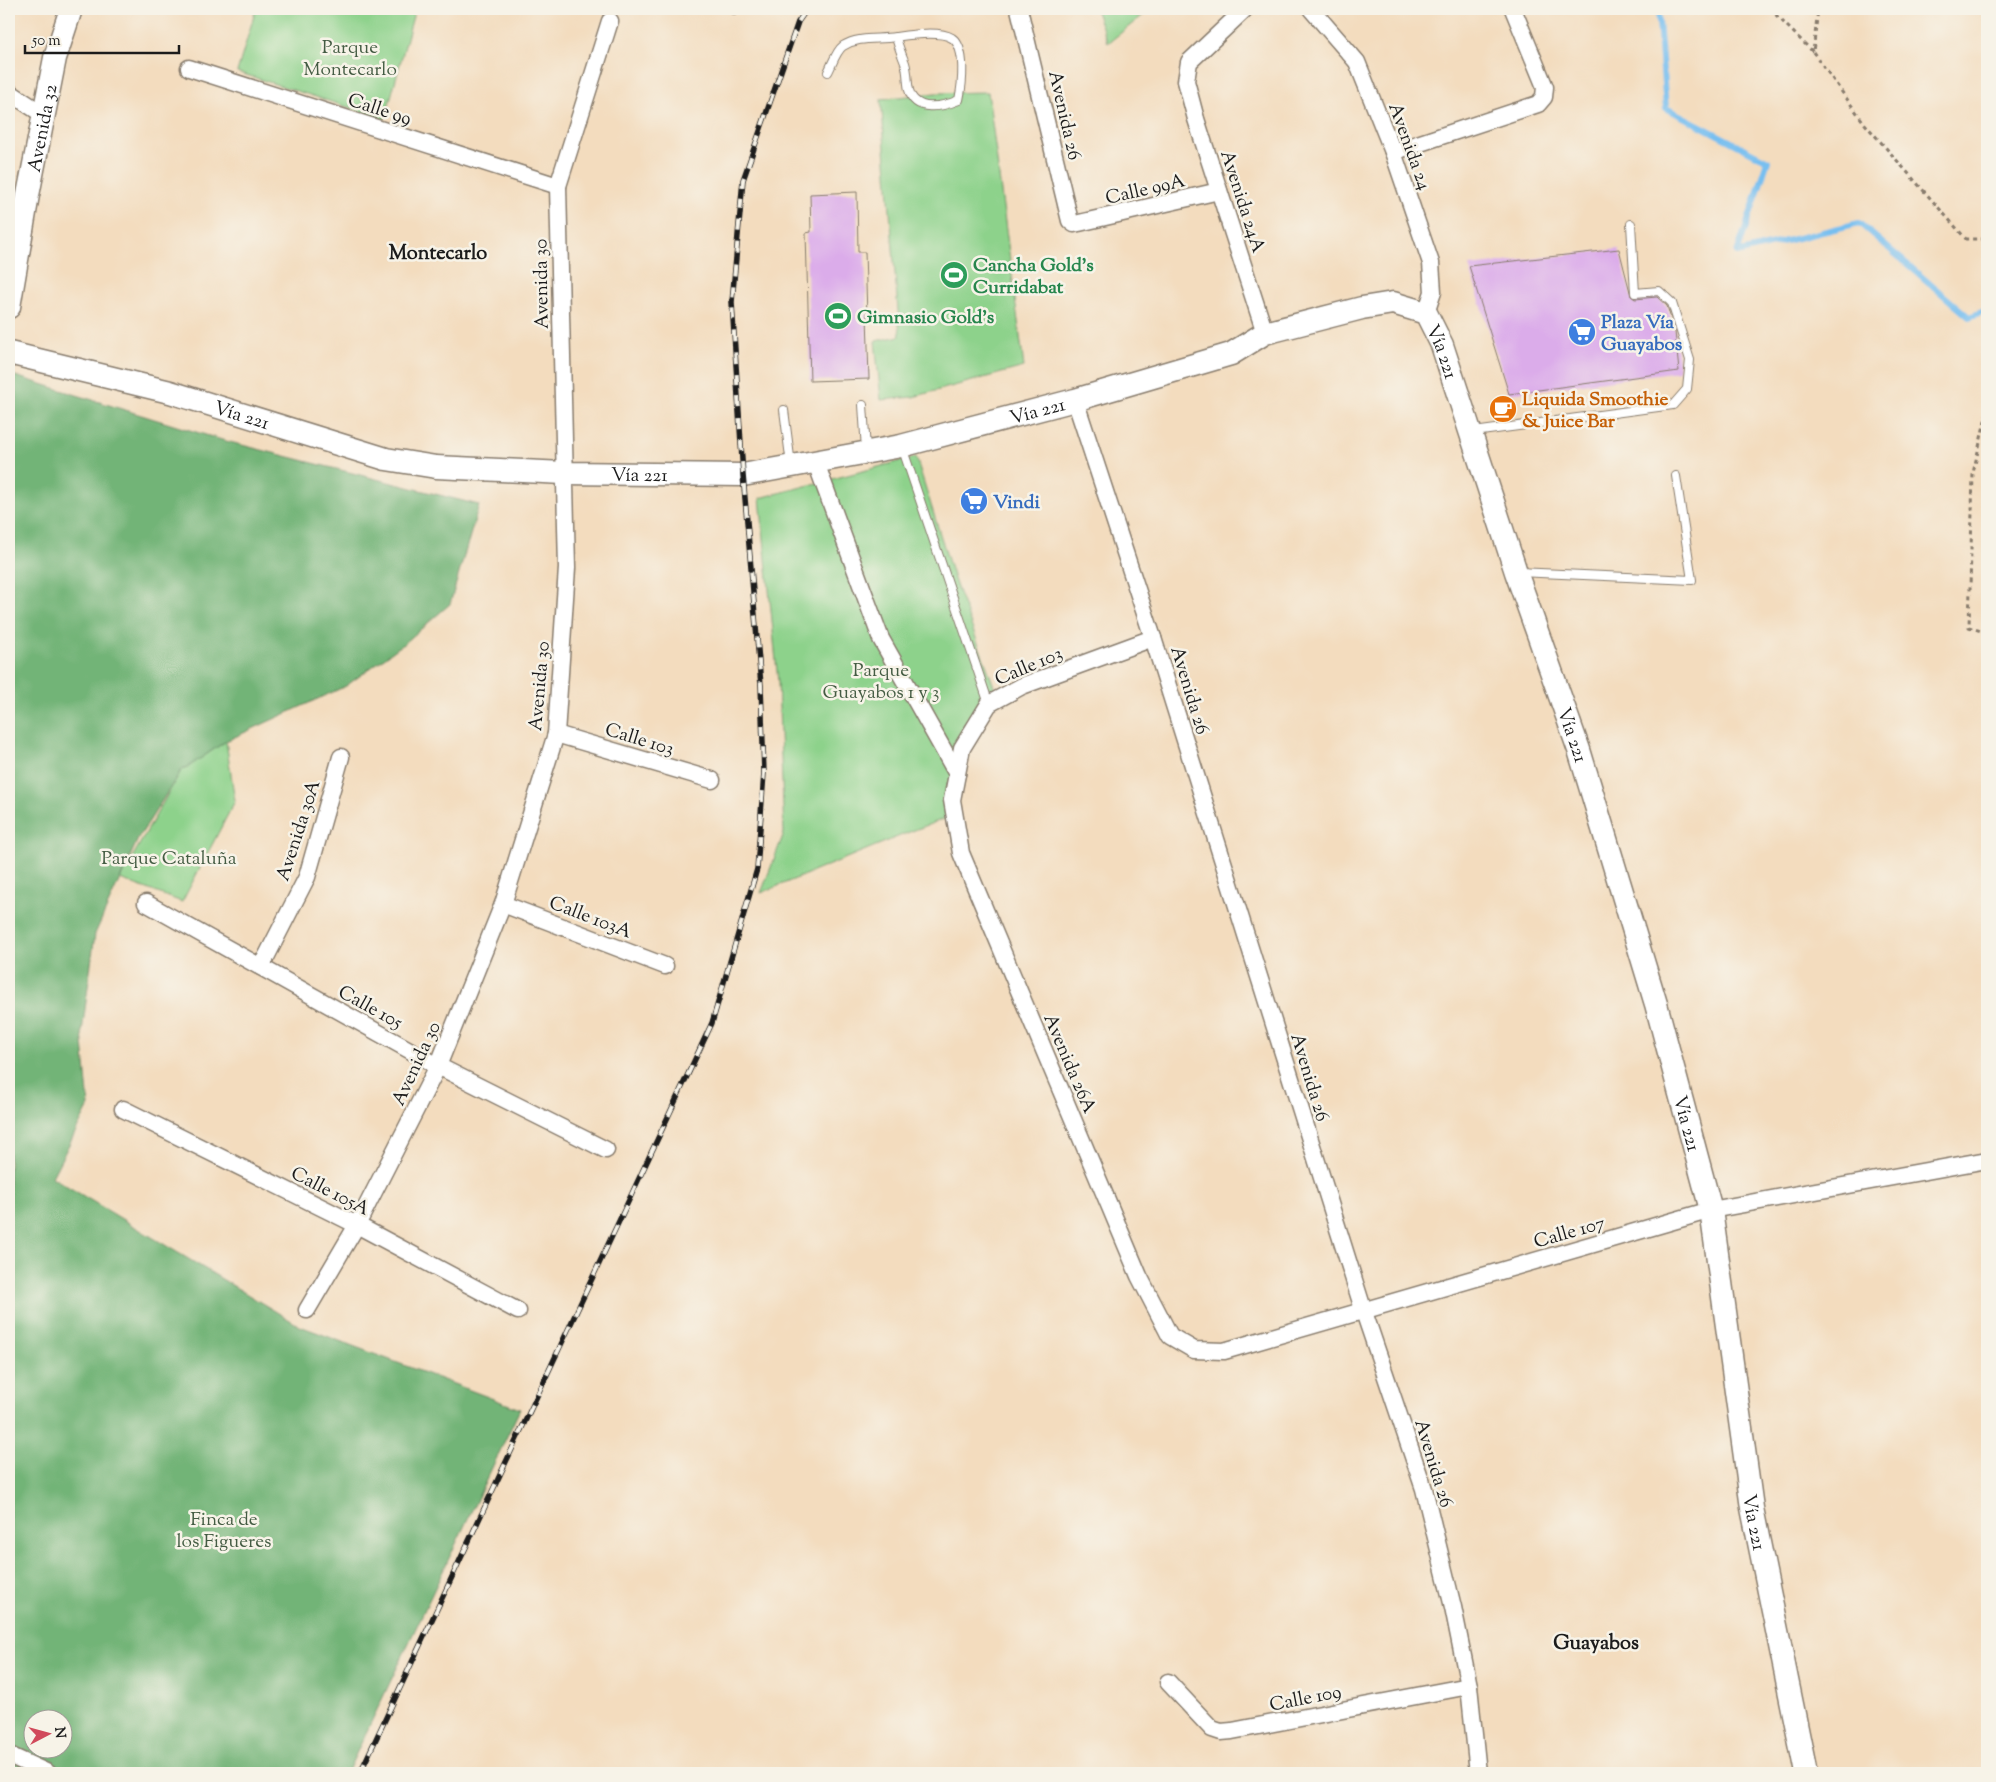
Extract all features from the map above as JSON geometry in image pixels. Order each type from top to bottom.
[{"type":"main road","name":"Avenida 32","points":[[9,307],[55,58],[71,9]]},
{"type":"main road","name":"Vía 221","points":[[9,353],[170,392],[386,459],[436,467],[564,473],[743,475],[901,446],[1075,400],[1231,354],[1265,333],[1362,308],[1393,303],[1426,313],[1442,345],[1472,432],[1516,572],[1579,750],[1656,1004],[1711,1210],[1752,1508],[1806,1773]]},
{"type":"street","name":"Avenida 26","points":[[1019,9],[1070,221],[1074,224],[1079,223]]},
{"type":"street","name":"Avenida 24A","points":[[1245,9],[1189,62],[1186,81],[1196,119],[1265,333]]},
{"type":"street","name":"Avenida 24","points":[[1311,9],[1357,62],[1393,152],[1431,263],[1433,292],[1426,313]]},
{"type":"street","points":[[1393,152],[1538,104],[1544,97],[1545,87],[1514,9]]},
{"type":"street","name":"Avenida 30","points":[[307,1310],[357,1225],[438,1066],[503,904],[556,734],[566,568],[558,186],[610,21]]},
{"type":"street","name":"Calle 99","points":[[189,68],[558,186]]},
{"type":"street","points":[[9,92],[44,116]]},
{"type":"street","name":"Calle 99A","points":[[1079,223],[1219,191]]},
{"type":"street","name":"Avenida 26","points":[[1075,400],[1153,638],[1364,1312],[1424,1489],[1453,1607],[1469,1686],[1478,1773]]},
{"type":"street","points":[[816,463],[881,639],[957,774]]},
{"type":"street","name":"Calle 103","points":[[952,800],[962,748],[989,704],[1022,686],[1153,638]]},
{"type":"street","name":"Calle 103","points":[[556,734],[712,780]]},
{"type":"street","name":"Avenida 30A","points":[[261,967],[307,877],[341,757]]},
{"type":"street","name":"Avenida 26A","points":[[952,800],[961,853],[1139,1276],[1170,1336]]},
{"type":"street","name":"Calle 105","points":[[146,903],[438,1066],[606,1150]]},
{"type":"street","name":"Calle 103A","points":[[503,904],[665,966]]},
{"type":"street","name":"Calle 105A","points":[[123,1109],[357,1225],[518,1311]]},
{"type":"street","name":"Calle 107","points":[[1170,1336],[1194,1350],[1224,1351],[1711,1210],[1987,1160]]},
{"type":"street","name":"Calle 109","points":[[1168,1682],[1212,1730],[1221,1732],[1232,1732],[1469,1686]]},
{"type":"street","points":[[9,1756],[48,1773]]},
{"type":"lane","points":[[828,72],[841,47],[859,39],[896,38],[905,35],[939,35],[952,38],[958,46],[963,69],[959,100],[950,104],[934,106],[921,106],[914,102],[909,91],[906,64],[896,38]]},
{"type":"lane","points":[[1472,432],[1673,405],[1687,389],[1690,360],[1672,303],[1659,291],[1635,293],[1631,224]]},
{"type":"lane","points":[[863,405],[866,453]]},
{"type":"lane","points":[[784,410],[791,467]]},
{"type":"lane","points":[[901,446],[989,704]]},
{"type":"lane","points":[[1516,572],[1692,580],[1676,476]]},
{"type":"path","points":[[1770,9],[1813,52],[1865,124],[1966,239],[1987,239]]},
{"type":"path","points":[[1813,52],[1818,9]]},
{"type":"path","points":[[1987,412],[1973,473],[1969,627],[1987,634]]},
{"type":"green space","name":"Parque Montecarlo","points":[[256,9],[415,9],[385,119],[237,72]]},
{"type":"green space","points":[[1095,9],[1151,9],[1108,43]]},
{"type":"green space","name":"Cancha Gold's Curridabat","points":[[988,92],[1024,367],[913,397],[881,400],[875,341],[900,336],[881,99],[935,93]]},
{"type":"green space","name":"Finca de los Figueres","points":[[9,374],[222,440],[479,505],[450,604],[406,642],[346,686],[226,741],[188,767],[182,769],[138,839],[95,934],[82,1032],[89,1106],[52,1177],[300,1326],[520,1409],[347,1773],[29,1773],[9,1764]]},
{"type":"green space","name":"Parque Guayabos 1 y 3","points":[[916,457],[955,582],[997,694],[967,740],[955,815],[761,893],[784,833],[778,682],[760,498]]},
{"type":"green space","name":"Parque Cataluña","points":[[226,741],[235,801],[182,902],[120,879],[182,769],[188,767]]},
{"type":"building","name":"Gimnasio Gold's","points":[[857,192],[858,252],[865,252],[869,379],[810,381],[806,233],[811,232],[810,194]]},
{"type":"building","name":"Plaza Vía Guayabos","points":[[1619,249],[1631,296],[1635,299],[1657,297],[1667,306],[1675,332],[1679,371],[1509,394],[1469,266]]},
{"type":"waterway","points":[[1658,9],[1666,108],[1768,161],[1737,253],[1859,223],[1969,317],[1987,310]]},
{"type":"railway","points":[[360,1773],[712,1023],[757,869],[764,773],[761,685],[743,475],[732,302],[743,180],[798,22],[807,9]]},
{"type":"place","name":"Cancha Gold's Curridabat","points":[[954,275]]},
{"type":"place","name":"Gimnasio Gold's","points":[[838,316]]},
{"type":"place","name":"Plaza Vía Guayabos","points":[[1582,332]]},
{"type":"place","name":"Liquida Smoothie & Juice Bar","points":[[1503,409]]},
{"type":"place","name":"Vindi","points":[[974,501]]},
{"type":"district","name":"Montecarlo","points":[[438,252]]},
{"type":"district","name":"Guayabos","points":[[1596,1642]]}]
